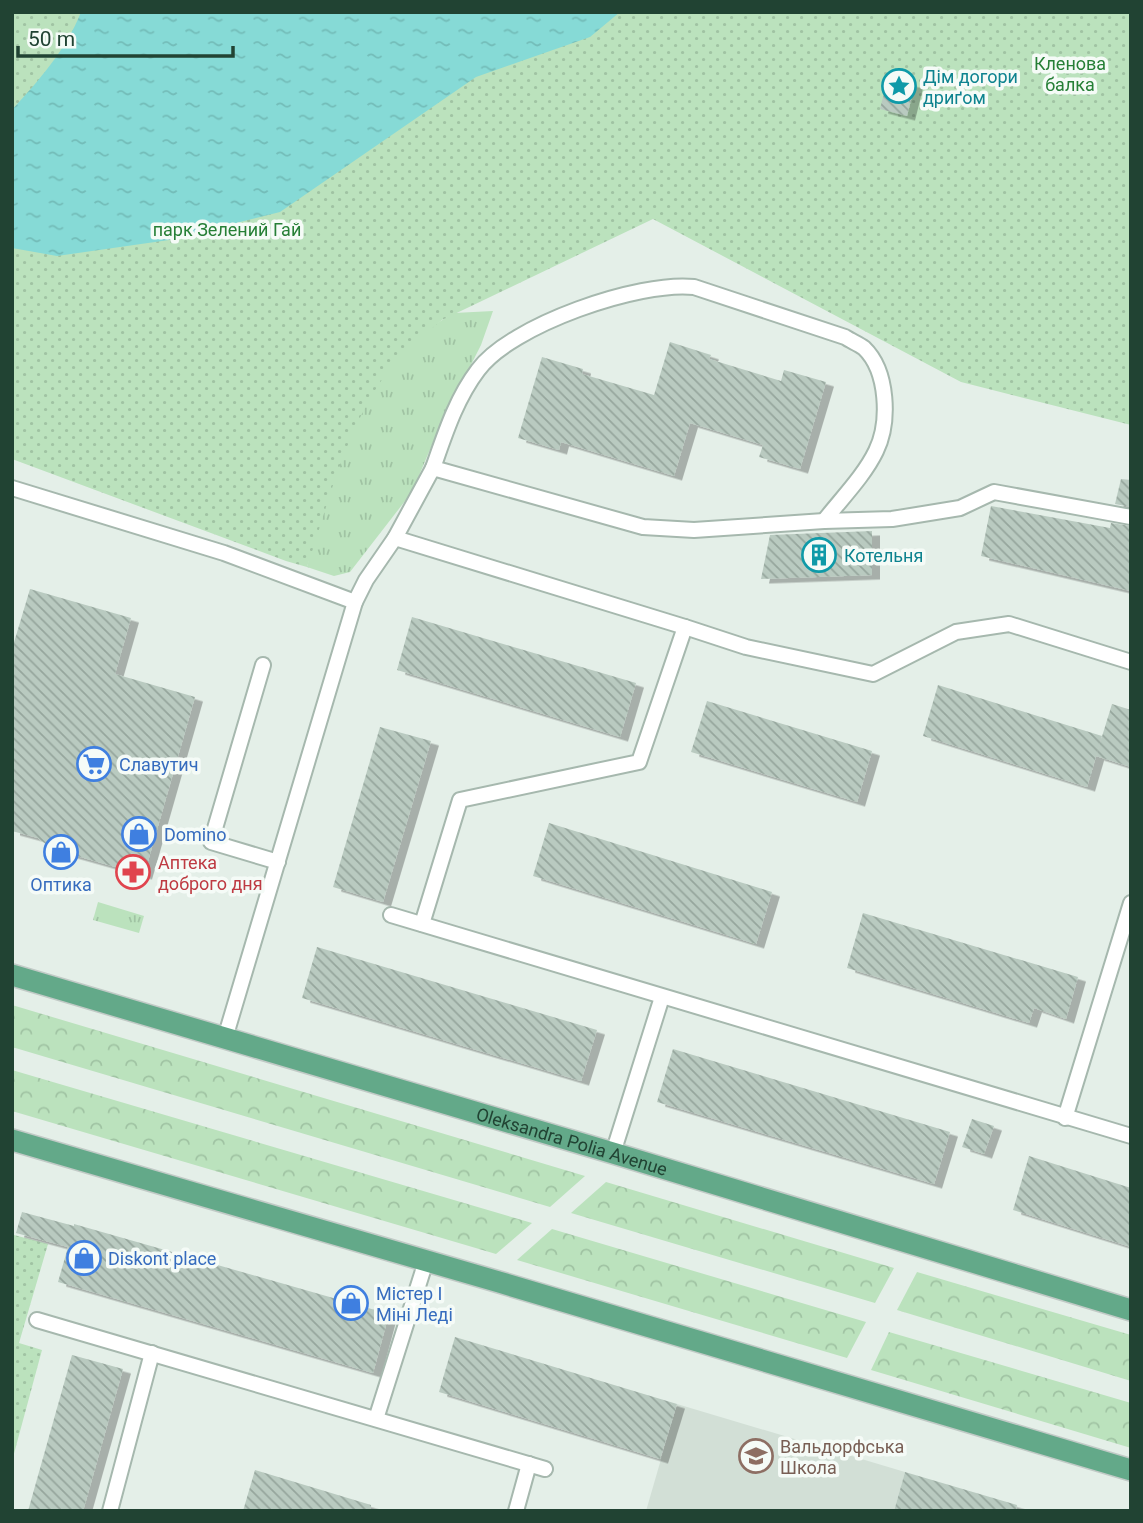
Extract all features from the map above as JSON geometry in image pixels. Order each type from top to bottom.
[{"type":"main road","name":"Oleksandra Polia Avenue","points":[[12,975],[1131,1310]]},
{"type":"main road","points":[[12,1140],[1131,1470]]},
{"type":"lane","points":[[225,1038],[355,602],[366,580],[395,538],[433,468],[455,408],[478,370],[494,353],[530,331],[596,302],[678,285],[694,287],[845,337],[863,347],[876,364],[884,394],[884,414],[876,450],[824,521]]},
{"type":"lane","points":[[433,468],[643,527],[694,530],[892,519],[960,508],[994,492],[1131,517]]},
{"type":"lane","points":[[12,488],[240,559],[355,602]]},
{"type":"lane","points":[[395,538],[746,647],[873,674],[956,632],[1010,624],[1131,662]]},
{"type":"lane","points":[[422,924],[460,800],[639,762],[685,627]]},
{"type":"lane","points":[[263,665],[211,842],[278,862]]},
{"type":"lane","points":[[1065,1118],[1131,903]]},
{"type":"lane","points":[[391,915],[1131,1136]]},
{"type":"lane","points":[[613,1153],[662,997]]},
{"type":"lane","points":[[376,1419],[426,1261]]},
{"type":"lane","points":[[37,1320],[545,1469]]},
{"type":"lane","points":[[110,1511],[152,1353]]},
{"type":"lane","points":[[516,1511],[529,1464]]},
{"type":"shaded area","name":"Вальдорфська Школа","points":[[677,1404],[905,1472],[894,1511],[646,1511]]},
{"type":"green space","name":"парк Зелений Гай","points":[[12,12],[1131,12],[1131,425],[961,382],[653,219],[442,320],[409,348],[381,381],[357,424],[338,471],[307,567],[286,561],[12,459]]},
{"type":"green space","points":[[493,311],[481,345],[440,426],[412,492],[350,572],[334,576],[307,567],[331,468],[367,396],[414,337],[454,313]]},
{"type":"green space","points":[[98,902],[144,916],[139,933],[93,920]]},
{"type":"green space","points":[[12,1005],[585,1176],[550,1207],[12,1047]]},
{"type":"green space","points":[[12,1070],[532,1223],[496,1254],[12,1111]]},
{"type":"green space","points":[[606,1182],[894,1268],[875,1303],[571,1213]]},
{"type":"green space","points":[[14,1210],[14,1235],[48,1244],[19,1343],[42,1350],[12,1461],[12,1211]]},
{"type":"green space","points":[[552,1229],[866,1322],[847,1358],[517,1260]]},
{"type":"green space","points":[[917,1272],[1131,1335],[1131,1381],[897,1310]]},
{"type":"green space","points":[[889,1332],[1131,1403],[1131,1448],[871,1370]]},
{"type":"water","points":[[81,12],[620,12],[590,37],[476,77],[280,212],[169,240],[57,256],[12,248],[12,110],[60,52]]},
{"type":"building","points":[[888,77],[915,84],[907,116],[880,109]]},
{"type":"building","points":[[670,342],[711,355],[709,359],[781,381],[784,370],[826,382],[800,469],[759,457],[763,445],[690,423],[674,476],[561,442],[559,450],[518,438],[542,357],[583,369],[582,374],[654,395]]},
{"type":"building","points":[[1121,479],[1131,480],[1131,507],[1115,504]]},
{"type":"building","points":[[991,506],[1110,528],[1111,523],[1131,526],[1131,591],[981,556]]},
{"type":"building","name":"Котельня","points":[[872,531],[872,575],[761,579],[770,535]]},
{"type":"building","name":"Славутич","points":[[30,589],[131,618],[115,674],[195,697],[144,875],[52,849],[38,838],[12,831],[12,649]]},
{"type":"building","points":[[412,617],[636,683],[620,737],[397,670]]},
{"type":"building","points":[[938,685],[1102,736],[1087,787],[923,736]]},
{"type":"building","points":[[707,701],[872,751],[857,802],[691,752]]},
{"type":"building","points":[[1112,704],[1131,710],[1131,767],[1096,756]]},
{"type":"building","points":[[380,727],[431,741],[383,902],[333,887]]},
{"type":"building","points":[[549,823],[772,892],[756,944],[533,876]]},
{"type":"building","points":[[863,913],[1078,977],[1066,1019],[1034,1008],[1029,1023],[847,968]]},
{"type":"building","points":[[317,947],[597,1030],[581,1081],[302,998]]},
{"type":"building","points":[[673,1049],[950,1132],[934,1184],[657,1102]]},
{"type":"building","points":[[972,1119],[994,1126],[984,1154],[962,1147]]},
{"type":"building","points":[[1029,1156],[1131,1188],[1131,1247],[1013,1210]]},
{"type":"building","points":[[22,1212],[74,1224],[389,1314],[373,1373],[58,1282],[68,1247],[16,1233]]},
{"type":"building","points":[[455,1337],[677,1404],[660,1459],[439,1392]]},
{"type":"building","points":[[72,1355],[123,1369],[83,1511],[28,1511]]},
{"type":"building","points":[[255,1470],[371,1505],[371,1511],[243,1511]]},
{"type":"building","points":[[905,1472],[1017,1505],[1016,1511],[894,1511]]},
{"type":"place","name":"Дім догори дриґом","points":[[899,86]]},
{"type":"place","name":"Котельня","points":[[819,555]]},
{"type":"place","name":"Славутич","points":[[94,764]]},
{"type":"place","name":"Domino","points":[[139,834]]},
{"type":"place","name":"Оптика","points":[[61,852]]},
{"type":"place","name":"Аптека доброго дня","points":[[133,872]]},
{"type":"place","name":"Diskont place","points":[[84,1258]]},
{"type":"place","name":"Містер І Міні Леді","points":[[351,1303]]},
{"type":"place","name":"Вальдорфська Школа","points":[[756,1456]]},
{"type":"park label","name":"Кленова балка","points":[[1070,73]]}]
